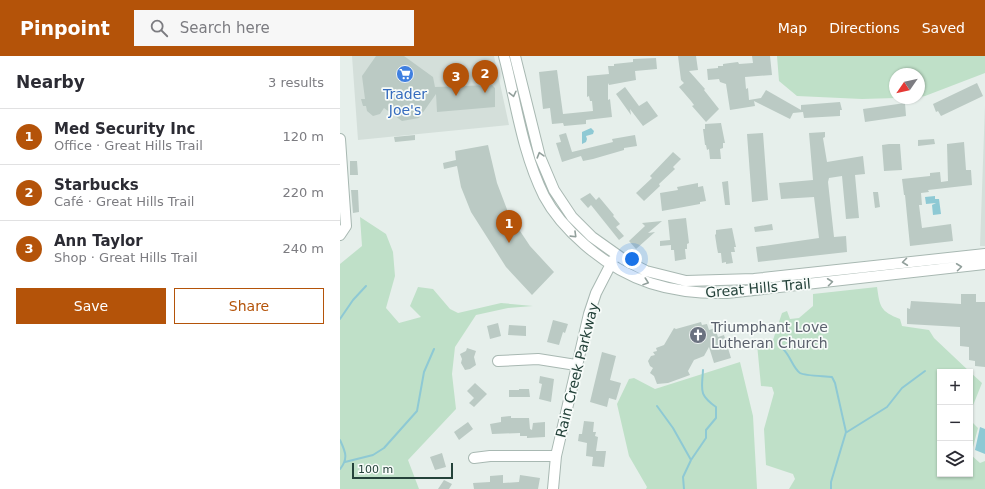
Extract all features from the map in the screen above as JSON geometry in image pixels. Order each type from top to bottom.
[{"type":"street","name":"Great Hills Trail","points":[[504,56],[525,142],[544,196],[568,230],[610,266],[634,278],[661,287],[688,292],[713,294],[985,264]]},
{"type":"street","name":"Great Hills Trail","points":[[515,56],[540,157],[554,190],[582,228],[616,255],[646,271],[686,281],[706,282],[767,279],[985,254]]},
{"type":"street","points":[[340,139],[346,226],[340,235]]},
{"type":"street","points":[[544,196],[554,190]]},
{"type":"street","name":"Rain Creek Parkway","points":[[553,489],[556,456],[592,303],[616,255]]},
{"type":"street","points":[[498,361],[538,359],[576,366]]},
{"type":"street","points":[[474,458],[490,456],[556,456]]},
{"type":"shaded area","points":[[352,56],[494,56],[509,125],[358,140]]},
{"type":"shaded area","points":[[985,105],[985,246],[980,246]]},
{"type":"green space","points":[[777,56],[985,56],[985,73],[925,96],[925,68],[889,68],[889,98],[862,99],[797,96],[779,81]]},
{"type":"green space","points":[[360,217],[386,234],[393,252],[395,276],[386,308],[399,323],[421,317],[410,306],[418,287],[433,289],[450,309],[458,313],[501,303],[533,306],[508,308],[476,315],[455,347],[452,374],[456,409],[408,460],[419,489],[340,489],[340,264],[362,246]]},
{"type":"green space","points":[[877,287],[880,304],[885,311],[900,319],[902,326],[929,330],[934,338],[967,369],[937,369],[937,477],[973,477],[973,457],[980,463],[985,461],[985,489],[789,489],[795,479],[793,474],[766,465],[764,429],[774,393],[772,387],[761,386],[757,344],[768,338],[772,343],[782,313],[787,311],[790,319],[799,318],[813,306],[813,294]]},
{"type":"green space","points":[[740,362],[753,416],[757,489],[646,489],[647,487],[629,456],[617,404],[629,379],[634,378],[655,389]]},
{"type":"green space","points":[[973,375],[982,383],[973,406]]},
{"type":"green space","points":[[973,423],[978,428],[973,447]]},
{"type":"water","points":[[591,128],[594,131],[593,134],[586,136],[586,142],[582,144],[582,132]]},
{"type":"water","points":[[935,196],[935,199],[939,199],[941,214],[933,215],[932,205],[936,203],[926,204],[925,197]]},
{"type":"water","points":[[980,427],[985,429],[985,454],[975,450]]},
{"type":"building","points":[[376,56],[404,56],[433,77],[435,87],[492,85],[495,88],[495,107],[437,112],[436,94],[419,118],[402,121],[384,108],[380,114],[373,116],[367,111],[366,106],[363,106],[361,99],[365,99],[362,76]]},
{"type":"building","points":[[678,56],[696,56],[698,70],[689,71],[705,89],[704,90],[719,109],[706,122],[692,106],[694,105],[679,87],[684,83],[681,80]]},
{"type":"building","points":[[752,56],[770,56],[772,75],[745,77],[749,100],[761,98],[766,90],[801,110],[801,105],[840,102],[842,110],[840,110],[840,116],[804,118],[803,112],[793,113],[790,119],[754,101],[755,106],[730,110],[726,84],[720,82],[719,79],[708,80],[707,69],[718,68],[718,66],[723,66],[723,64],[730,63],[753,63]]},
{"type":"building","points":[[656,58],[657,69],[635,71],[636,80],[609,85],[608,83],[608,100],[610,99],[612,117],[586,120],[586,124],[564,126],[563,123],[552,124],[550,108],[543,109],[539,72],[557,70],[563,114],[593,111],[592,101],[590,101],[589,96],[587,97],[587,76],[609,74],[608,66],[633,62],[633,59]]},
{"type":"building","points":[[977,83],[983,96],[941,116],[938,111],[936,112],[933,104]]},
{"type":"building","points":[[625,87],[639,106],[647,101],[658,116],[643,126],[630,109],[631,115],[616,94]]},
{"type":"building","points":[[905,104],[906,116],[865,122],[863,109]]},
{"type":"building","points":[[721,123],[725,143],[723,143],[723,148],[720,149],[721,159],[710,159],[709,149],[707,150],[705,145],[703,129],[705,129],[705,124]]},
{"type":"building","points":[[825,132],[825,137],[823,138],[827,162],[863,156],[865,174],[855,175],[859,218],[846,219],[842,176],[829,178],[828,182],[834,237],[846,236],[847,252],[758,262],[756,247],[819,238],[814,197],[781,199],[779,183],[813,180],[809,133]]},
{"type":"building","points":[[566,133],[572,152],[613,142],[612,139],[635,135],[637,146],[624,148],[624,150],[593,159],[583,161],[581,156],[562,162],[556,143],[561,142],[559,135]]},
{"type":"building","points":[[763,133],[768,200],[752,202],[747,134]]},
{"type":"building","points":[[415,135],[415,140],[395,142],[394,137]]},
{"type":"building","points":[[934,139],[935,144],[918,146],[918,140]]},
{"type":"building","points":[[964,142],[966,170],[971,170],[972,185],[928,190],[929,192],[921,193],[922,205],[919,205],[922,228],[951,224],[953,241],[910,246],[902,179],[930,176],[930,173],[940,172],[941,182],[948,181],[947,144]]},
{"type":"building","points":[[900,144],[902,170],[884,171],[882,145]]},
{"type":"building","points":[[488,145],[497,183],[511,220],[512,219],[530,246],[554,272],[532,295],[506,267],[471,212],[461,187],[457,166],[444,169],[443,163],[456,160],[455,151]]},
{"type":"building","points":[[673,152],[681,159],[673,167],[675,169],[644,201],[636,193],[652,178],[650,176]]},
{"type":"building","points":[[350,161],[357,161],[358,175],[350,175]]},
{"type":"building","points":[[728,181],[730,205],[725,205],[722,182]]},
{"type":"building","points":[[698,183],[698,187],[703,186],[706,201],[700,202],[700,204],[662,211],[660,193],[678,190],[677,187]]},
{"type":"building","points":[[351,190],[358,190],[359,212],[353,213]]},
{"type":"building","points":[[873,192],[878,192],[880,207],[875,208]]},
{"type":"building","points":[[590,193],[596,200],[599,197],[620,224],[616,227],[624,236],[619,240],[591,205],[588,208],[580,199]]},
{"type":"building","points":[[686,218],[689,243],[687,244],[687,249],[685,249],[686,259],[675,261],[674,250],[671,250],[671,245],[660,246],[660,241],[670,240],[668,220]]},
{"type":"building","points":[[662,221],[648,233],[655,232],[636,249],[629,241],[645,226],[642,223]]},
{"type":"building","points":[[772,224],[773,230],[755,232],[754,227]]},
{"type":"building","points":[[732,228],[736,247],[734,247],[735,252],[731,252],[733,263],[726,264],[726,262],[722,263],[721,253],[718,253],[715,235],[716,230]]},
{"type":"building","points":[[961,294],[976,294],[976,302],[985,302],[985,367],[975,366],[975,361],[969,360],[969,347],[960,346],[960,327],[907,324],[907,308],[910,309],[911,301],[961,304]]},
{"type":"building","points":[[553,320],[568,324],[565,333],[563,332],[559,345],[547,342]]},
{"type":"building","points":[[701,322],[702,325],[707,324],[709,330],[715,328],[718,337],[724,335],[731,358],[714,363],[709,347],[704,356],[694,360],[688,371],[690,375],[668,383],[657,384],[654,376],[650,373],[653,368],[650,366],[648,361],[651,356],[655,355],[653,352],[657,351],[656,348],[664,345],[674,328],[676,329]]},
{"type":"building","points":[[498,323],[501,336],[490,339],[487,326]]},
{"type":"building","points":[[509,325],[526,326],[526,336],[508,335]]},
{"type":"building","points":[[467,348],[476,351],[474,357],[476,365],[465,370],[461,363],[462,359],[460,354],[466,351]]},
{"type":"building","points":[[602,352],[616,356],[610,380],[621,383],[616,400],[609,398],[607,407],[590,402]]},
{"type":"building","points":[[540,376],[554,379],[551,402],[539,399],[542,384],[539,383]]},
{"type":"building","points":[[475,383],[487,394],[474,407],[469,403],[474,398],[467,391]]},
{"type":"building","points":[[529,389],[530,397],[509,397],[509,390]]},
{"type":"building","points":[[511,416],[511,418],[529,418],[530,429],[532,430],[533,423],[545,422],[545,437],[527,438],[527,436],[520,436],[520,433],[492,434],[490,424],[501,422],[501,417]]},
{"type":"building","points":[[584,421],[594,422],[593,432],[596,432],[595,436],[598,437],[596,451],[606,451],[604,467],[592,466],[593,457],[586,456],[587,443],[578,441],[579,434],[582,434]]},
{"type":"building","points":[[468,422],[473,429],[459,440],[454,432]]},
{"type":"building","points":[[442,453],[446,467],[435,470],[430,457]]},
{"type":"building","points":[[503,475],[503,483],[519,482],[520,475],[540,478],[538,489],[474,489],[473,483],[490,482],[490,476]]},
{"type":"building","points":[[444,480],[452,484],[449,489],[438,489]]},
{"type":"waterway","points":[[340,319],[353,300],[366,286]]},
{"type":"waterway","points":[[345,462],[373,455],[384,448],[417,411],[424,372],[434,349]]},
{"type":"waterway","points":[[783,349],[800,373],[832,377],[835,383],[846,432],[831,482],[831,489]]},
{"type":"waterway","points":[[684,489],[683,477],[691,460],[706,438],[706,430],[716,418],[716,407],[706,399],[702,391],[703,370]]},
{"type":"waterway","points":[[847,432],[887,407],[902,388],[925,371]]},
{"type":"waterway","points":[[657,406],[673,428],[691,460]]},
{"type":"waterway","points":[[340,440],[345,451],[345,458],[340,469]]},
{"type":"place","name":"Trader Joe's","points":[[405,74]]},
{"type":"place","name":"Starbucks","points":[[485,93]]},
{"type":"place","name":"Ann Taylor","points":[[456,96]]},
{"type":"place","name":"Med Security Inc","points":[[509,243]]},
{"type":"place","name":"Triumphant Love Lutheran Church","points":[[698,335]]}]
